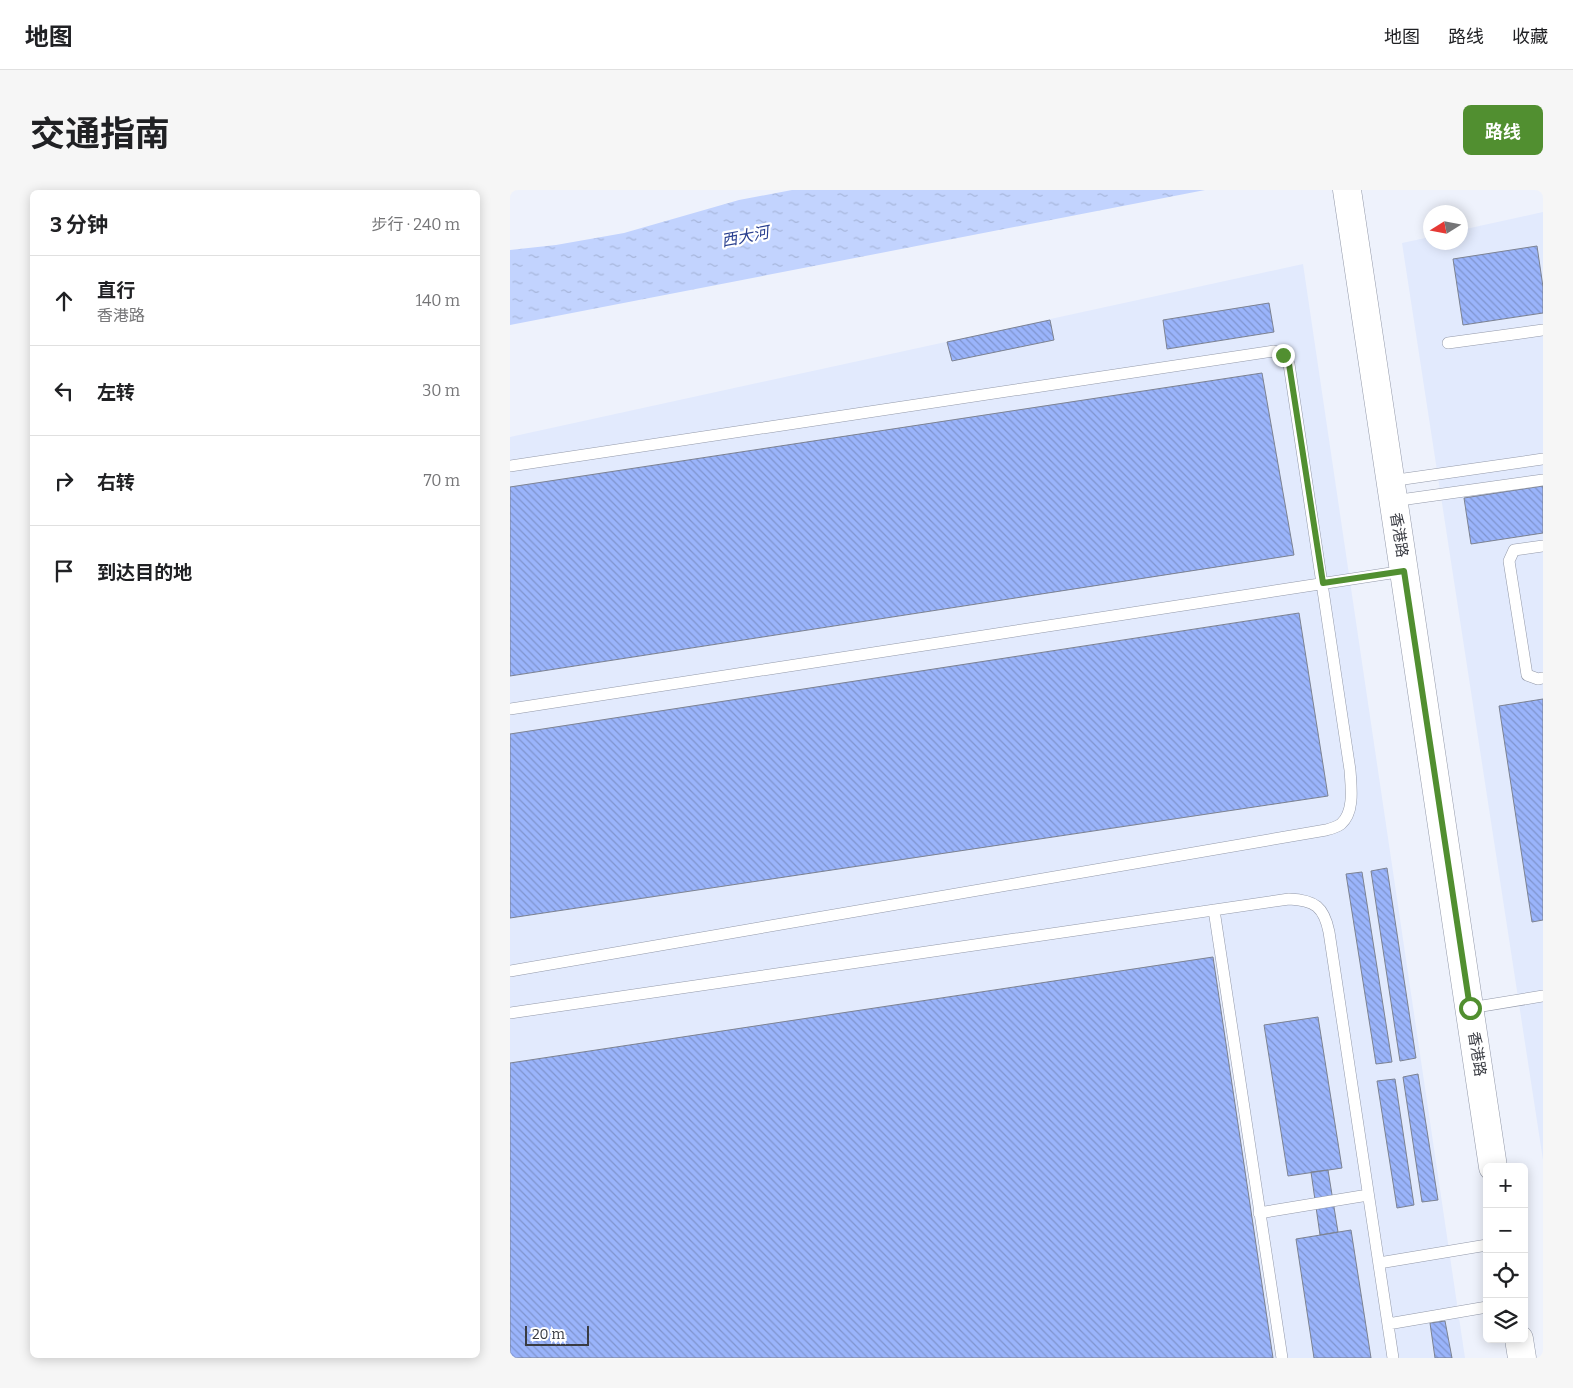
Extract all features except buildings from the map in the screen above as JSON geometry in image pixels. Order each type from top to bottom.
[{"type":"street","name":"香港路","points":[[1347,195],[1492,1163]]},
{"type":"street","points":[[1520,1343],[1522,1358]]},
{"type":"lane","points":[[1448,344],[1543,330]]},
{"type":"lane","points":[[510,466],[1274,351],[1283,355],[1289,364],[1323,583],[1352,793],[1349,812],[1341,824],[1326,830],[510,971]]},
{"type":"lane","points":[[1392,491],[1543,459]]},
{"type":"lane","points":[[1392,491],[1543,480]]},
{"type":"lane","points":[[1543,546],[1514,550],[1509,561],[1527,675],[1538,679],[1543,678]]},
{"type":"lane","points":[[510,709],[1404,571]]},
{"type":"lane","points":[[510,1013],[1289,898],[1309,901],[1316,904],[1326,920],[1393,1358]]},
{"type":"lane","points":[[1214,910],[1282,1358]]},
{"type":"lane","points":[[1470,1008],[1543,996]]},
{"type":"lane","points":[[1260,1213],[1368,1196]]},
{"type":"lane","points":[[1378,1263],[1483,1246]]},
{"type":"lane","points":[[1388,1324],[1483,1308]]},
{"type":"shaded area","points":[[1543,212],[1543,1160],[1402,243],[1423,238],[1423,250],[1468,250],[1468,228]]},
{"type":"shaded area","points":[[1303,264],[1465,1358],[510,1358],[510,437]]},
{"type":"water","name":"西大河","points":[[792,190],[1205,190],[510,325],[510,250],[556,245],[624,233],[739,200]]},
{"type":"route","points":[[1283,355],[1289,364],[1323,583],[1404,571],[1470,1008]]}]
